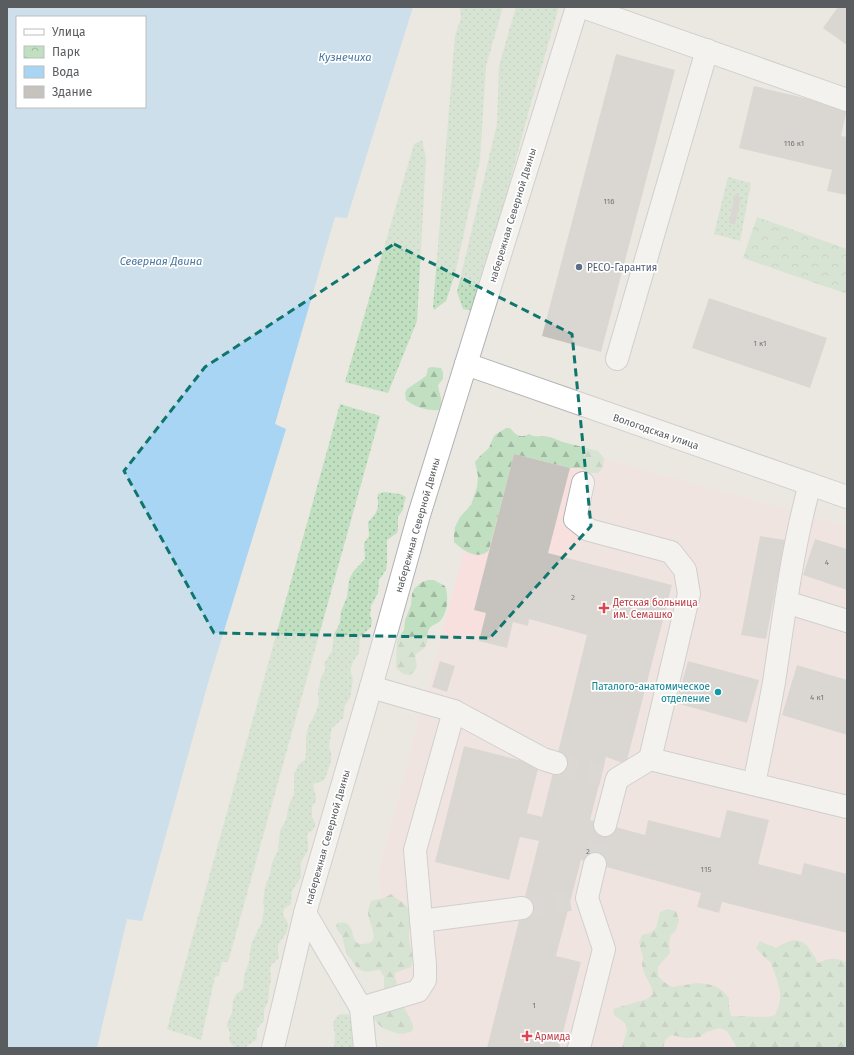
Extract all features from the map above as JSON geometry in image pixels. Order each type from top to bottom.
[{"type":"street","name":"набережная Северной Двины","points":[[273,1048],[304,913],[371,687],[419,515],[577,7]]},
{"type":"street","points":[[583,7],[847,100]]},
{"type":"street","points":[[617,359],[707,50]]},
{"type":"street","name":"Вологодская улица","points":[[466,364],[847,497]]},
{"type":"street","points":[[583,483],[575,519],[589,530],[671,552],[685,570],[689,594],[650,759]]},
{"type":"street","points":[[754,784],[773,684],[802,513],[810,484]]},
{"type":"street","points":[[786,602],[847,621]]},
{"type":"street","points":[[371,687],[454,711],[543,759],[556,762]]},
{"type":"street","points":[[361,1008],[418,991],[425,980],[422,921],[415,850],[454,711]]},
{"type":"street","points":[[605,825],[609,776],[650,759],[847,807]]},
{"type":"street","points":[[579,1048],[604,949],[579,899],[595,864]]},
{"type":"street","points":[[422,921],[522,908]]},
{"type":"street","points":[[304,913],[361,1008],[366,1048]]},
{"type":"highlighted area","points":[[394,244],[572,334],[591,526],[490,638],[214,633],[124,471],[205,367]]},
{"type":"shaded area","points":[[493,449],[574,450],[802,513],[847,527],[847,1048],[401,1048],[385,967],[378,872],[478,499]]},
{"type":"green space","points":[[460,7],[503,7],[486,66],[480,160],[455,274],[446,301],[434,310],[433,307],[455,36],[461,18]]},
{"type":"green space","points":[[516,7],[559,7],[531,103],[475,311],[463,309],[457,292],[497,124],[499,66]]},
{"type":"green space","points":[[422,140],[426,158],[417,321],[388,393],[345,382],[414,144]]},
{"type":"green space","points":[[728,177],[751,183],[740,241],[714,234]]},
{"type":"green space","points":[[757,217],[847,249],[847,294],[743,258]]},
{"type":"green space","points":[[428,368],[441,368],[443,372],[443,379],[438,385],[441,401],[439,410],[421,408],[406,400],[405,393],[407,389],[426,376]]},
{"type":"green space","points":[[340,404],[380,416],[228,962],[222,962],[219,976],[215,977],[201,1040],[167,1029]]},
{"type":"green space","points":[[506,428],[510,428],[516,434],[521,436],[529,434],[533,436],[550,437],[598,451],[604,458],[603,467],[598,473],[591,473],[581,468],[570,468],[514,454],[489,550],[481,555],[471,554],[454,542],[455,527],[460,517],[471,505],[477,487],[478,476],[475,462],[489,448],[495,435]]},
{"type":"green space","points":[[384,492],[400,494],[406,497],[403,510],[398,517],[398,530],[397,533],[387,540],[386,570],[379,580],[378,593],[371,606],[371,627],[360,637],[359,653],[350,670],[353,679],[350,698],[345,705],[343,718],[332,728],[331,731],[329,747],[331,761],[325,779],[313,785],[316,801],[312,806],[312,817],[315,826],[307,835],[308,851],[301,862],[301,877],[292,891],[291,904],[284,909],[283,914],[288,926],[287,931],[278,946],[278,959],[271,965],[270,968],[271,981],[268,1002],[264,1010],[264,1020],[257,1029],[256,1040],[246,1047],[237,1048],[229,1041],[230,1033],[227,1026],[232,1013],[233,1000],[236,994],[243,989],[244,976],[249,962],[252,942],[262,922],[265,887],[272,863],[278,850],[280,831],[286,820],[289,805],[294,794],[294,774],[299,764],[305,760],[307,732],[319,704],[318,690],[325,670],[324,664],[332,651],[334,634],[340,622],[341,611],[347,597],[349,580],[353,572],[365,559],[364,543],[369,536],[368,522],[376,512],[378,494]]},
{"type":"green space","points":[[434,580],[445,586],[447,595],[446,610],[442,619],[429,629],[425,647],[415,655],[417,664],[415,670],[410,675],[405,674],[400,672],[396,667],[397,640],[404,630],[405,620],[411,605],[414,589],[422,582]]},
{"type":"green space","points":[[391,894],[408,908],[411,916],[409,939],[412,956],[411,967],[395,973],[402,1003],[413,1024],[413,1029],[411,1032],[403,1034],[382,1028],[372,1017],[384,992],[384,977],[380,970],[367,972],[358,968],[354,964],[346,952],[342,936],[337,927],[337,923],[348,924],[351,928],[355,941],[364,944],[370,943],[373,937],[368,916],[371,901],[384,898]]},
{"type":"green space","points":[[667,909],[676,911],[679,920],[676,930],[671,935],[669,943],[670,953],[658,967],[658,976],[672,987],[697,983],[715,986],[723,991],[729,998],[731,1016],[767,1017],[775,1015],[778,1008],[780,991],[771,963],[756,948],[760,941],[776,948],[784,943],[797,940],[802,942],[810,949],[818,963],[832,959],[847,963],[847,1048],[737,1048],[727,1031],[720,1028],[706,1032],[700,1037],[685,1038],[671,1035],[665,1040],[663,1048],[622,1048],[627,1030],[625,1023],[614,1015],[613,1009],[647,999],[653,994],[651,986],[644,973],[642,965],[643,957],[639,943],[642,935],[650,933],[656,928],[660,912]]},
{"type":"green space","points":[[338,1015],[349,1015],[352,1023],[354,1048],[334,1048],[334,1021]]},
{"type":"water","name":"Северная Двина","points":[[7,7],[413,7],[347,218],[335,217],[275,424],[286,429],[208,683],[142,921],[127,919],[97,1048],[7,1048]]},
{"type":"building","points":[[838,7],[847,7],[847,45],[823,28]]},
{"type":"building","points":[[616,54],[675,70],[601,352],[542,336]]},
{"type":"building","points":[[754,86],[847,108],[841,136],[847,137],[847,195],[827,191],[832,170],[739,148]]},
{"type":"building","points":[[735,194],[741,197],[735,225],[729,223]]},
{"type":"building","points":[[709,298],[827,338],[810,388],[692,348]]},
{"type":"building","points":[[514,454],[570,468],[548,553],[672,585],[626,764],[606,757],[590,820],[645,835],[648,820],[720,838],[727,810],[769,820],[758,864],[801,875],[804,863],[847,874],[847,933],[722,902],[719,913],[697,907],[701,893],[581,860],[556,956],[581,962],[559,1048],[487,1048],[539,841],[520,837],[509,880],[435,862],[464,746],[539,765],[527,813],[542,817],[587,635],[529,619],[528,626],[513,622],[507,648],[479,641],[486,613],[474,610]]},
{"type":"building","points":[[760,536],[785,540],[766,639],[741,635]]},
{"type":"building","points":[[815,539],[847,549],[847,590],[803,575]]},
{"type":"building","points":[[440,661],[455,666],[447,692],[432,687]]},
{"type":"building","name":"Паталого-анатомическое отделение","points":[[688,661],[759,680],[747,723],[676,703]]},
{"type":"building","points":[[797,665],[847,680],[847,735],[782,715]]},
{"type":"tunnel","points":[[556,763],[602,774]]},
{"type":"tunnel","points":[[595,864],[605,825]]},
{"type":"tunnel","points":[[522,908],[570,900]]},
{"type":"place","name":"РЕСО-Гарантия","points":[[579,267]]},
{"type":"place","name":"Детская больница им. Семашко","points":[[604,608]]},
{"type":"place","name":"Паталого-анатомическое отделение","points":[[718,692]]},
{"type":"place","name":"Армида","points":[[527,1036]]},
{"type":"water label","name":"Кузнечиха","points":[[345,57]]}]
